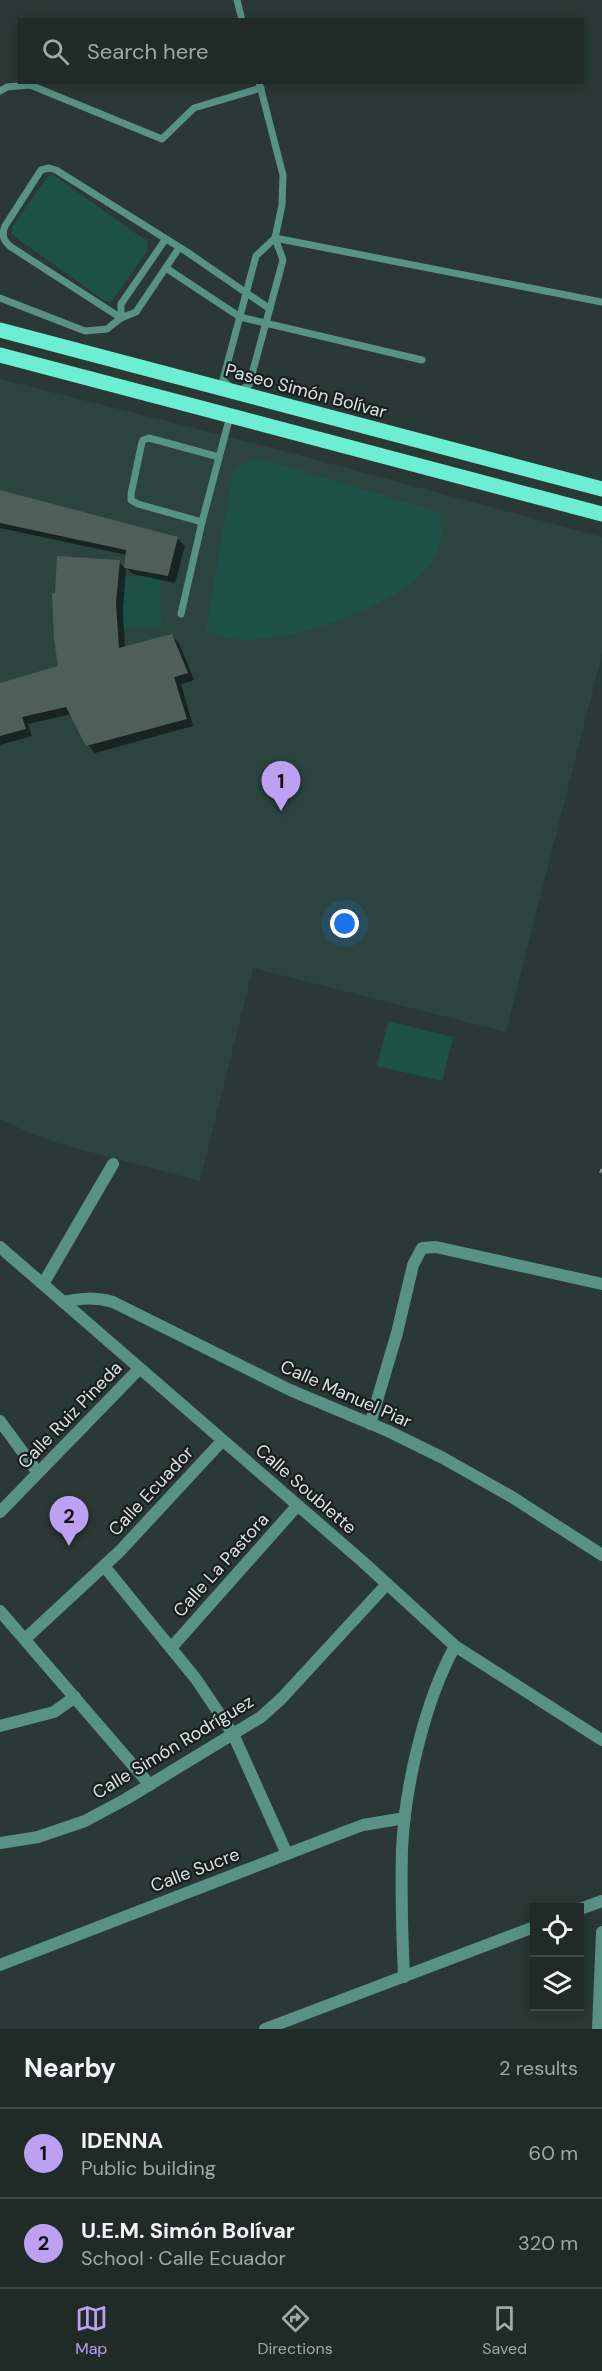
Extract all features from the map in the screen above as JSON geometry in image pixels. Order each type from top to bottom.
[{"type":"main road","name":"Paseo Simón Bolívar","points":[[0,330],[602,489]]},
{"type":"main road","points":[[0,355],[602,514]]},
{"type":"main road","points":[[230,416],[236,393]]},
{"type":"street","points":[[43,1284],[113,1164]]},
{"type":"street","name":"Calle Soublette","points":[[0,1246],[387,1584],[454,1646],[602,1740]]},
{"type":"street","points":[[370,1424],[397,1333],[413,1265],[422,1248],[436,1247],[602,1284]]},
{"type":"street","name":"Calle Manuel Piar","points":[[63,1302],[81,1298],[99,1298],[113,1302],[290,1389],[443,1458],[502,1491],[602,1555]]},
{"type":"street","name":"Calle Ruiz Pineda","points":[[0,1512],[140,1369]]},
{"type":"street","points":[[0,1422],[39,1473]]},
{"type":"street","name":"Calle Ecuador","points":[[25,1639],[104,1566],[222,1441]]},
{"type":"street","name":"Calle La Pastora","points":[[171,1648],[297,1506]]},
{"type":"street","points":[[104,1566],[214,1704],[233,1734],[287,1854]]},
{"type":"street","name":"Calle Simón Rodríguez","points":[[0,1843],[38,1837],[85,1821],[150,1785],[261,1717],[282,1699],[387,1584]]},
{"type":"street","points":[[0,1611],[150,1785]]},
{"type":"street","points":[[404,1977],[402,1847],[405,1818],[413,1770],[430,1704],[442,1670],[454,1646]]},
{"type":"street","points":[[0,1726],[54,1712],[75,1697]]},
{"type":"street","name":"Calle Sucre","points":[[0,1965],[363,1825],[405,1818]]},
{"type":"street","points":[[584,1908],[602,1900]]},
{"type":"street","points":[[264,2029],[530,1929]]},
{"type":"street","points":[[598,2029],[602,1932]]},
{"type":"lane","points":[[237,0],[242,18]]},
{"type":"lane","points":[[0,91],[7,87],[30,86],[162,139],[194,108],[260,85],[280,162],[284,189],[275,238],[283,260],[249,385],[236,393],[223,380],[256,256],[275,238]]},
{"type":"lane","points":[[121,318],[11,247],[3,237],[5,226],[40,170],[52,168],[270,309]]},
{"type":"lane","points":[[275,238],[602,302]]},
{"type":"lane","points":[[121,318],[121,304],[165,240]]},
{"type":"lane","points":[[0,298],[85,331],[107,329],[121,318],[136,312],[179,248]]},
{"type":"lane","points":[[166,268],[240,317],[422,360]]},
{"type":"lane","points":[[181,614],[230,416]]},
{"type":"lane","points":[[202,522],[131,500],[140,450],[143,440],[149,438],[219,456]]},
{"type":"path","points":[[600,1173],[602,1168]]},
{"type":"shaded area","points":[[0,379],[269,447],[602,537],[602,654],[506,1032],[253,968],[200,1181],[60,1144],[0,1119]]},
{"type":"green space","points":[[52,174],[148,242],[147,251],[112,301],[102,299],[11,234],[13,226],[47,177]]},
{"type":"green space","points":[[258,458],[439,512],[441,535],[435,557],[420,575],[398,592],[341,620],[310,630],[251,639],[225,637],[206,630],[234,468]]},
{"type":"green space","points":[[122,576],[160,576],[161,627],[122,627]]},
{"type":"green space","points":[[388,1021],[453,1037],[442,1081],[377,1066]]},
{"type":"building","points":[[0,490],[178,537],[168,576],[124,568],[126,550],[0,523]]},
{"type":"building","points":[[57,556],[120,560],[116,603],[119,648],[172,634],[188,673],[174,677],[187,719],[86,746],[66,707],[22,717],[26,729],[0,736],[0,683],[58,666],[52,593],[55,593]]},
{"type":"place","name":"IDENNA","points":[[281,811]]},
{"type":"place","name":"U.E.M. Simón Bolívar","points":[[69,1546]]}]
